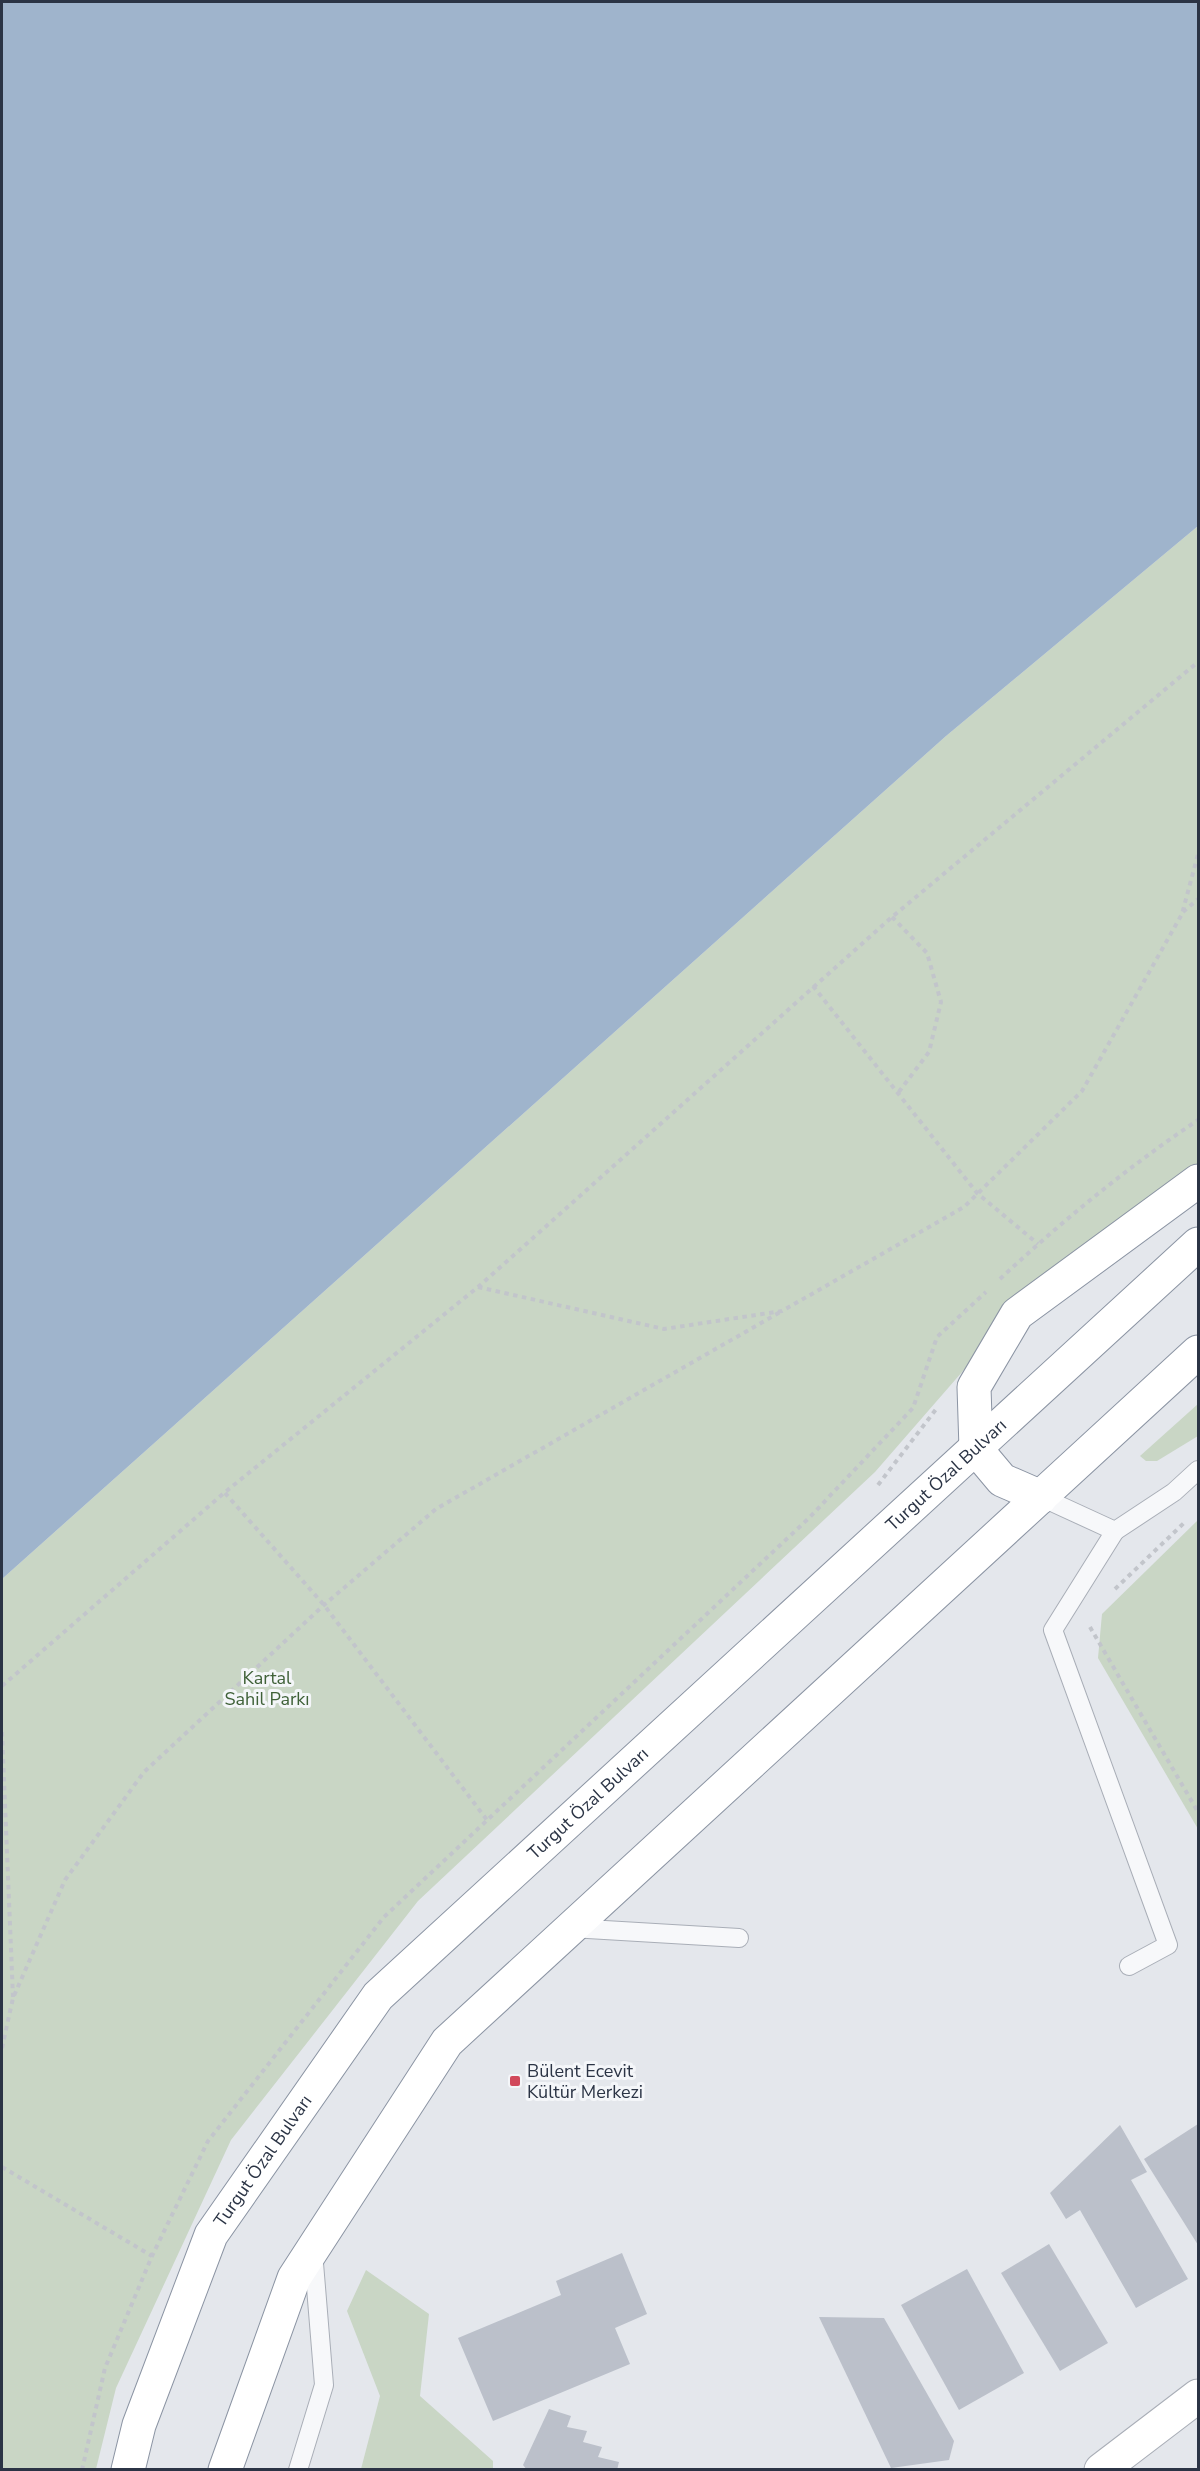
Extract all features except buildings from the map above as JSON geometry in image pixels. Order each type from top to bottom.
[{"type":"main road","points":[[1041,1497],[1002,1480],[976,1449],[974,1387],[1017,1314],[1198,1181]]},
{"type":"main road","name":"Turgut Özal Bulvarı","points":[[128,2469],[139,2425],[211,2235],[378,1996],[1198,1244]]},
{"type":"main road","points":[[225,2469],[294,2278],[447,2042],[1198,1352]]},
{"type":"main road","points":[[1101,2469],[1198,2396]]},
{"type":"lane","points":[[1129,1966],[1168,1945],[1053,1630],[1115,1532],[1173,1492],[1198,1470]]},
{"type":"lane","points":[[1041,1497],[1115,1532]]},
{"type":"lane","points":[[571,1928],[739,1938]]},
{"type":"lane","points":[[298,2469],[324,2385],[313,2248]]},
{"type":"path","points":[[2,1686],[224,1493],[478,1287],[892,917],[1198,662]]},
{"type":"path","points":[[2,2049],[13,1998],[64,1881],[144,1772],[324,1605],[436,1509],[964,1207],[1082,1091],[1182,914],[1198,854]]},
{"type":"path","points":[[1182,914],[1198,899]]},
{"type":"path","points":[[892,917],[927,953],[941,1002],[929,1052],[898,1093]]},
{"type":"path","points":[[813,986],[977,1193],[1038,1244]]},
{"type":"path","points":[[996,1282],[1038,1244],[1154,1150],[1198,1120]]},
{"type":"path","points":[[478,1287],[664,1329],[782,1311]]},
{"type":"path","points":[[82,2469],[105,2368],[152,2256],[208,2141],[384,1917],[809,1518],[913,1408],[937,1337],[988,1290]]},
{"type":"path","points":[[224,1493],[324,1605],[487,1820]]},
{"type":"path","points":[[1109,1595],[1190,1517]]},
{"type":"path","points":[[1084,1618],[1198,1812]]},
{"type":"path","points":[[2,1732],[13,1998]]},
{"type":"path","points":[[2,2167],[152,2256]]},
{"type":"green space","name":"Kartal Sahil Parkı","points":[[1198,526],[1198,1186],[996,1333],[875,1472],[418,1901],[231,2140],[116,2388],[96,2469],[2,2469],[2,1579],[946,736]]},
{"type":"green space","points":[[1198,1404],[1198,1436],[1157,1461],[1146,1461],[1140,1456]]},
{"type":"green space","points":[[1198,1520],[1198,1829],[1098,1658],[1102,1614]]},
{"type":"green space","points":[[366,2270],[429,2314],[420,2396],[493,2461],[493,2469],[361,2469],[380,2396],[347,2311]]},
{"type":"water","points":[[2,2],[1198,2],[1198,526],[946,736],[2,1579]]},
{"type":"place","name":"Bülent Ecevit Kültür Merkezi","points":[[515,2081]]}]
